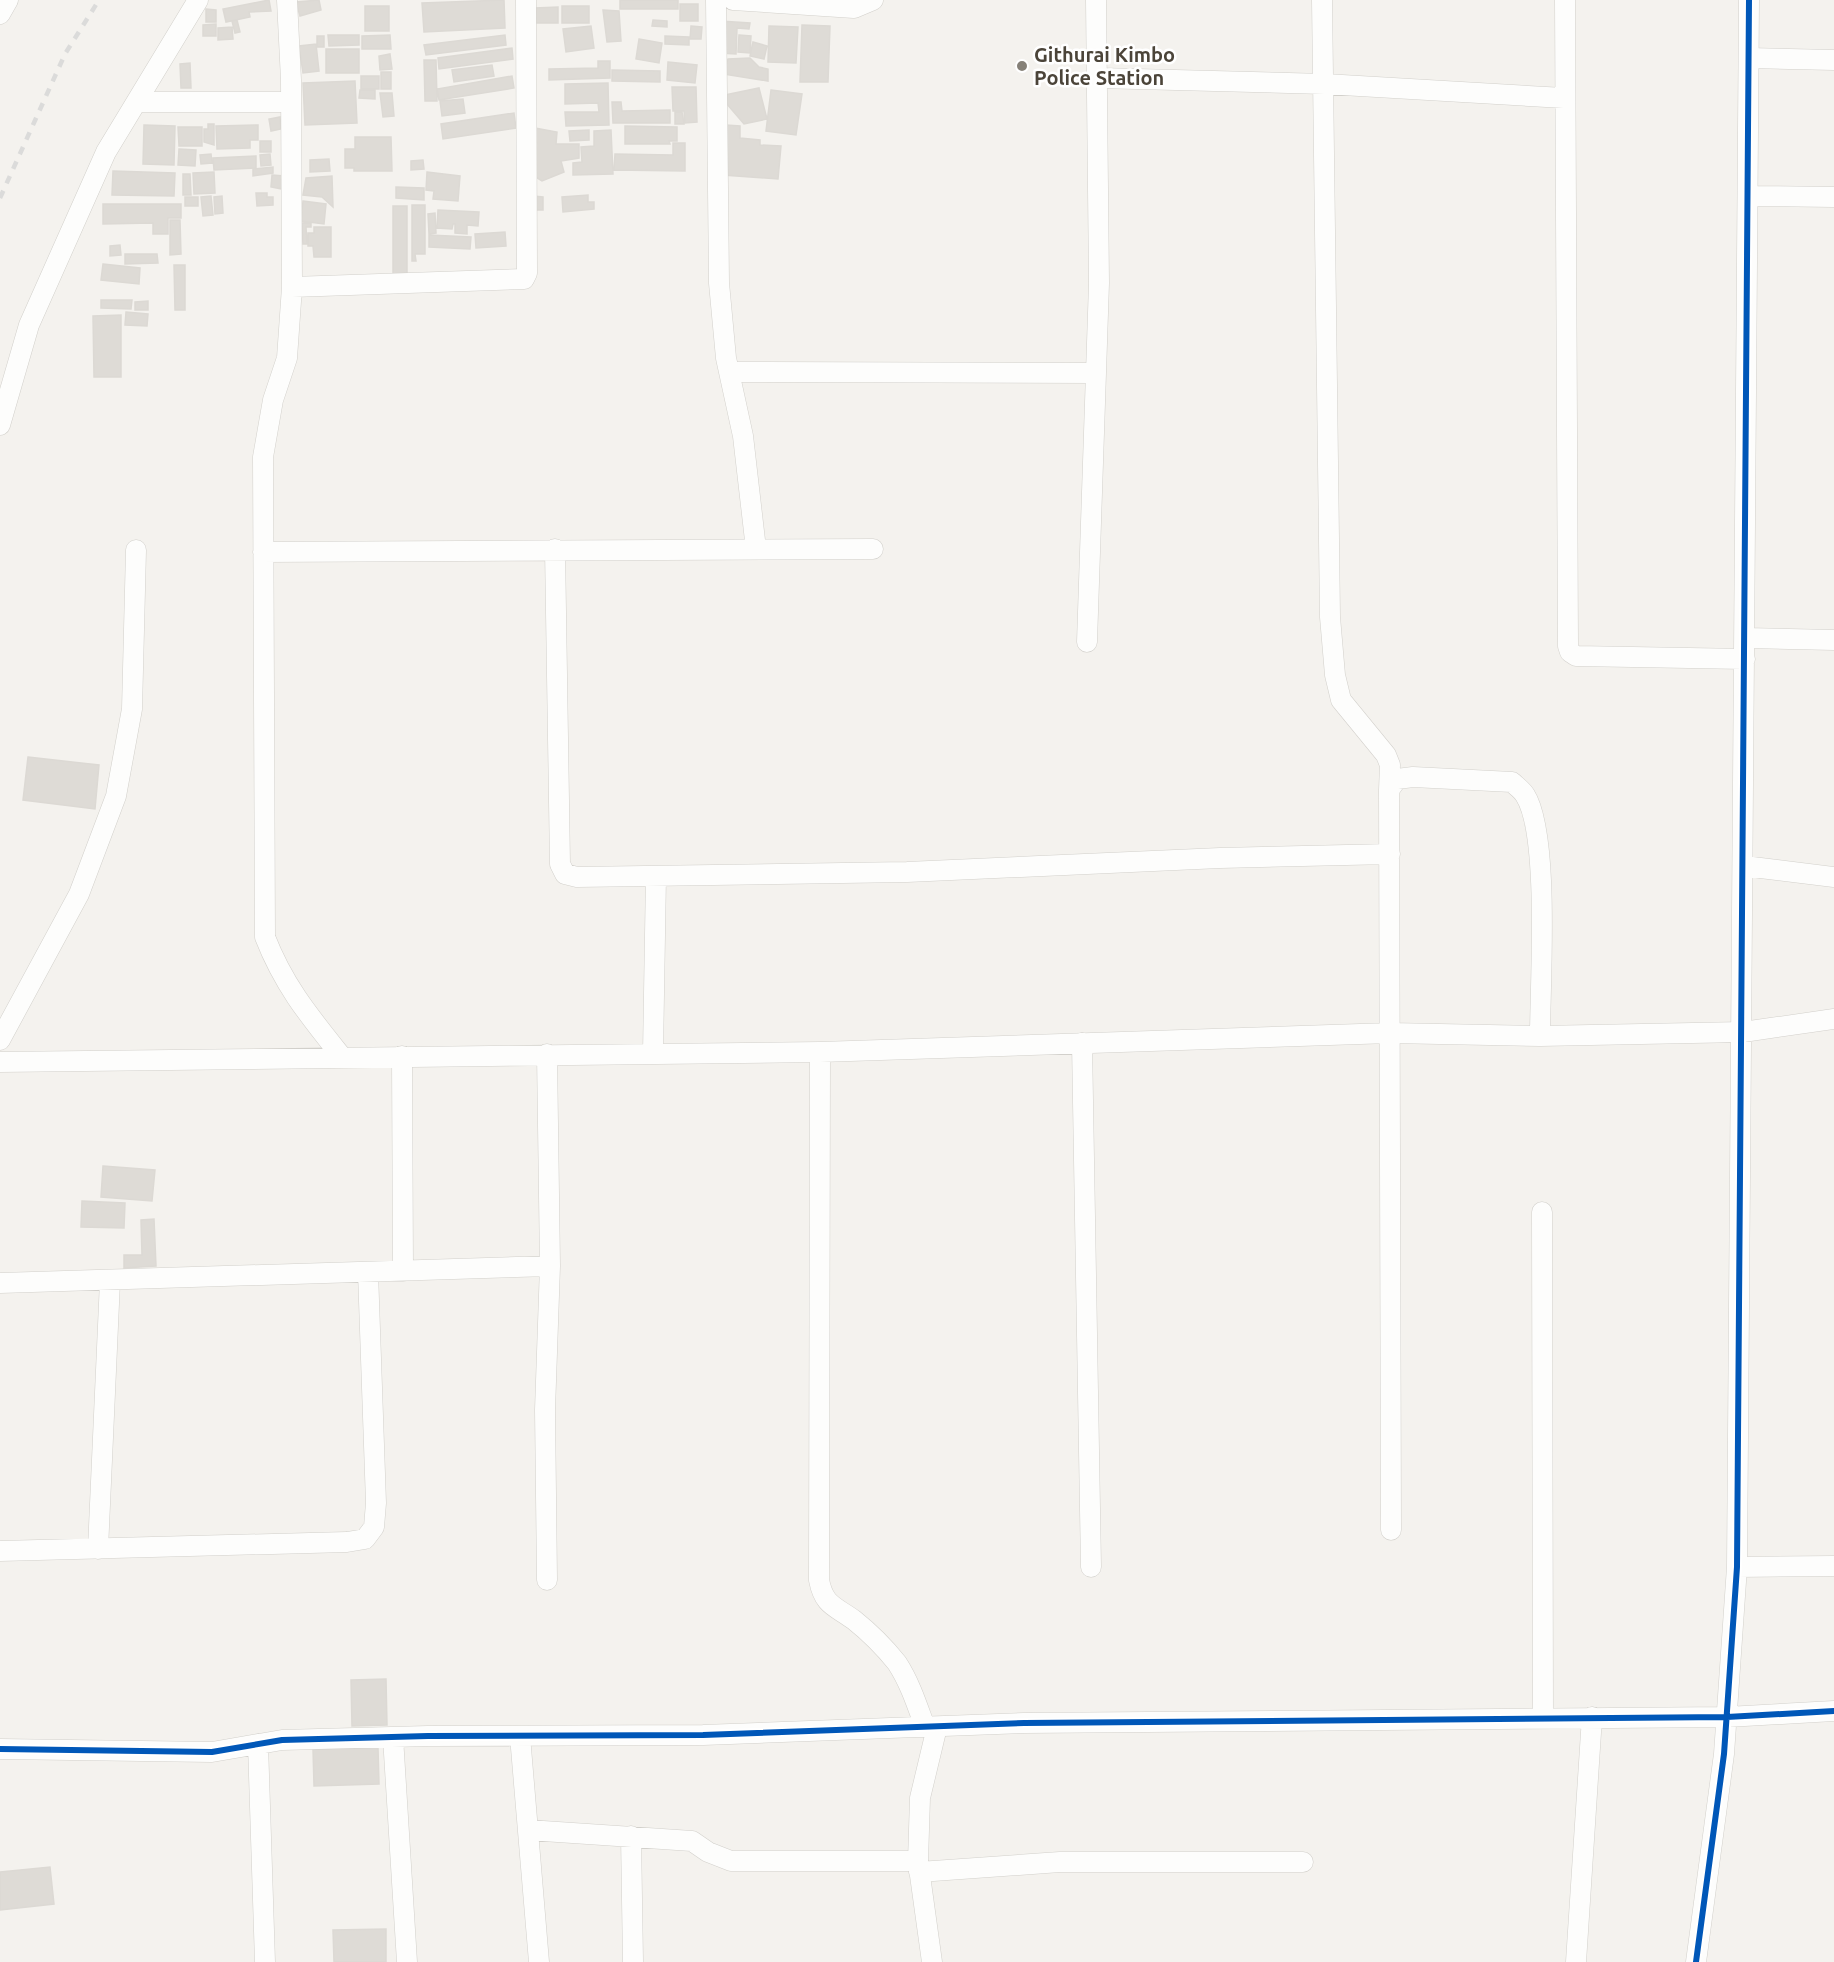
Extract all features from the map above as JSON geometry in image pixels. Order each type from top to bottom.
[{"type":"street","points":[[0,14],[8,0]]},
{"type":"street","points":[[0,425],[30,325],[106,152],[198,0]]},
{"type":"street","points":[[287,0],[291,102],[292,287],[287,358],[273,400],[263,457],[265,937],[278,970],[301,1005],[342,1057]]},
{"type":"street","points":[[292,287],[524,279],[527,273],[526,0]]},
{"type":"street","points":[[716,0],[719,283],[729,372],[743,436],[756,549]]},
{"type":"street","points":[[733,0],[854,8],[873,0]]},
{"type":"street","points":[[1087,642],[1099,283],[1096,0]]},
{"type":"street","points":[[1322,0],[1325,84],[1330,616],[1335,675],[1341,700],[1386,755],[1390,765],[1391,1530]]},
{"type":"street","points":[[1565,0],[1570,652],[1576,656],[1745,659]]},
{"type":"street","points":[[1696,1962],[1727,1717],[1737,1566],[1743,1032],[1749,0]]},
{"type":"street","points":[[1749,58],[1834,60]]},
{"type":"street","points":[[1098,78],[1325,84],[1564,98]]},
{"type":"street","points":[[136,102],[291,102]]},
{"type":"street","points":[[1749,196],[1834,197]]},
{"type":"street","points":[[729,372],[1096,373]]},
{"type":"street","points":[[555,549],[560,864],[565,874],[577,877],[907,872],[1220,858],[1390,854]]},
{"type":"street","points":[[263,552],[873,549]]},
{"type":"street","points":[[0,1040],[79,894],[116,796],[132,709],[136,550]]},
{"type":"street","points":[[1746,638],[1834,640]]},
{"type":"street","points":[[1389,790],[1397,779],[1413,777],[1512,782],[1525,795],[1533,815],[1540,858],[1540,1036]]},
{"type":"street","points":[[1744,866],[1834,877]]},
{"type":"street","points":[[653,1053],[656,876]]},
{"type":"street","points":[[0,1062],[820,1052],[1390,1033],[1540,1036],[1743,1032],[1834,1019]]},
{"type":"street","points":[[1082,1043],[1091,1567]]},
{"type":"street","points":[[820,1052],[819,1580],[822,1594],[829,1604],[854,1620],[896,1663],[931,1727],[920,1798],[919,1867],[932,1962]]},
{"type":"street","points":[[547,1054],[550,1266],[545,1410],[547,1580]]},
{"type":"street","points":[[402,1056],[403,1270]]},
{"type":"street","points":[[1542,1212],[1543,1718]]},
{"type":"street","points":[[0,1283],[550,1266]]},
{"type":"street","points":[[0,1551],[347,1542],[364,1539],[375,1527],[376,1503],[368,1272]]},
{"type":"street","points":[[98,1549],[110,1281]]},
{"type":"street","points":[[1737,1566],[1834,1566]]},
{"type":"street","points":[[0,1749],[212,1752],[282,1740],[393,1737],[703,1735],[931,1727],[1727,1717],[1834,1711]]},
{"type":"street","points":[[1576,1962],[1592,1717]]},
{"type":"street","points":[[520,1736],[538,1962]]},
{"type":"street","points":[[393,1737],[407,1962]]},
{"type":"street","points":[[258,1744],[265,1962]]},
{"type":"street","points":[[528,1830],[692,1841],[708,1852],[731,1861],[919,1867],[1060,1862],[1303,1862]]},
{"type":"street","points":[[631,1836],[633,1962]]},
{"type":"building","points":[[269,0],[271,11],[249,12],[250,17],[226,22],[223,9]]},
{"type":"building","points":[[319,0],[321,10],[300,16],[296,2]]},
{"type":"building","points":[[504,0],[505,28],[424,32],[422,3]]},
{"type":"building","points":[[620,0],[678,0],[678,9],[620,9]]},
{"type":"building","points":[[680,4],[698,4],[698,21],[680,21]]},
{"type":"building","points":[[365,6],[389,6],[389,31],[365,31]]},
{"type":"building","points":[[562,6],[589,6],[589,23],[562,23]]},
{"type":"building","points":[[558,7],[558,23],[536,23],[535,8]]},
{"type":"building","points":[[206,9],[216,10],[216,22],[206,22]]},
{"type":"building","points":[[603,10],[619,11],[621,41],[607,42]]},
{"type":"building","points":[[237,20],[240,32],[235,33],[232,21]]},
{"type":"building","points":[[653,20],[667,21],[667,27],[652,26]]},
{"type":"building","points":[[720,21],[750,23],[749,29],[737,28],[736,54],[719,53]]},
{"type":"building","points":[[216,24],[216,36],[203,36],[203,25]]},
{"type":"building","points":[[802,25],[830,26],[828,82],[800,82]]},
{"type":"building","points":[[591,26],[594,48],[566,52],[563,29]]},
{"type":"building","points":[[691,26],[702,27],[701,39],[690,39]]},
{"type":"building","points":[[769,26],[798,27],[796,63],[768,62]]},
{"type":"building","points":[[232,27],[233,39],[218,40],[218,28]]},
{"type":"building","points":[[328,35],[359,35],[359,45],[329,46]]},
{"type":"building","points":[[390,35],[391,49],[362,49],[362,36]]},
{"type":"building","points":[[505,35],[506,45],[426,55],[424,45]]},
{"type":"building","points":[[739,35],[751,36],[750,53],[738,52]]},
{"type":"building","points":[[317,36],[324,36],[324,47],[317,47]]},
{"type":"building","points":[[665,36],[689,37],[689,45],[665,44]]},
{"type":"building","points":[[639,39],[662,43],[659,63],[636,59]]},
{"type":"building","points":[[753,42],[767,46],[764,59],[750,56]]},
{"type":"building","points":[[316,44],[319,71],[303,73],[299,46]]},
{"type":"building","points":[[512,48],[513,59],[439,69],[438,58]]},
{"type":"building","points":[[326,49],[359,49],[359,73],[326,73]]},
{"type":"building","points":[[390,54],[392,69],[380,70],[379,56]]},
{"type":"building","points":[[750,58],[759,67],[768,69],[768,81],[723,74],[728,59]]},
{"type":"building","points":[[424,60],[436,60],[437,101],[425,101]]},
{"type":"building","points":[[598,61],[610,61],[610,78],[549,80],[549,69],[598,68]]},
{"type":"building","points":[[668,62],[697,65],[695,83],[667,80]]},
{"type":"building","points":[[190,63],[191,88],[181,88],[180,64]]},
{"type":"building","points":[[492,65],[494,76],[454,82],[452,70]]},
{"type":"building","points":[[612,70],[660,71],[660,82],[612,81]]},
{"type":"building","points":[[381,72],[391,72],[391,89],[381,89]]},
{"type":"building","points":[[361,76],[379,76],[379,89],[361,89]]},
{"type":"building","points":[[512,76],[514,88],[439,100],[437,89]]},
{"type":"building","points":[[355,81],[357,123],[305,125],[303,83]]},
{"type":"building","points":[[608,83],[609,125],[566,126],[565,112],[599,112],[598,103],[565,104],[565,84]]},
{"type":"building","points":[[672,87],[696,87],[697,122],[685,123],[684,111],[673,111]]},
{"type":"building","points":[[759,88],[767,119],[744,124],[720,96]]},
{"type":"building","points":[[360,90],[375,90],[375,99],[359,98]]},
{"type":"building","points":[[771,90],[802,94],[796,135],[766,131]]},
{"type":"building","points":[[380,93],[392,93],[394,116],[383,117]]},
{"type":"building","points":[[463,99],[465,113],[442,116],[440,101]]},
{"type":"building","points":[[612,102],[621,102],[622,111],[670,110],[670,123],[613,123]]},
{"type":"building","points":[[675,112],[682,112],[684,124],[675,124]]},
{"type":"building","points":[[514,113],[516,128],[443,139],[441,124]]},
{"type":"building","points":[[280,117],[281,129],[271,131],[269,119]]},
{"type":"building","points":[[208,124],[214,124],[214,145],[204,142],[204,129],[208,129]]},
{"type":"building","points":[[144,125],[175,126],[174,165],[143,164]]},
{"type":"building","points":[[258,125],[258,140],[250,140],[250,148],[217,149],[216,126]]},
{"type":"building","points":[[726,125],[740,126],[740,138],[760,140],[760,145],[781,146],[778,179],[723,175]]},
{"type":"building","points":[[625,126],[677,127],[677,141],[669,141],[670,144],[625,144]]},
{"type":"building","points":[[178,127],[202,127],[202,146],[179,146]]},
{"type":"building","points":[[535,128],[557,132],[556,144],[579,144],[579,158],[561,161],[564,172],[542,181],[534,176]]},
{"type":"building","points":[[589,130],[589,140],[570,141],[569,131]]},
{"type":"building","points":[[611,130],[613,174],[573,175],[573,163],[582,162],[581,147],[594,146],[594,131]]},
{"type":"building","points":[[355,137],[391,137],[392,171],[354,171],[354,168],[345,168],[345,149],[355,149]]},
{"type":"building","points":[[260,141],[271,141],[271,152],[260,152]]},
{"type":"building","points":[[673,143],[685,143],[685,171],[614,170],[615,154],[673,155]]},
{"type":"building","points":[[179,149],[196,150],[195,166],[178,165]]},
{"type":"building","points":[[211,154],[212,163],[201,164],[200,155]]},
{"type":"building","points":[[270,154],[271,165],[261,166],[260,155]]},
{"type":"building","points":[[256,156],[256,168],[214,170],[213,158]]},
{"type":"building","points":[[329,159],[330,171],[310,172],[310,160]]},
{"type":"building","points":[[423,160],[424,169],[411,170],[411,161]]},
{"type":"building","points":[[273,167],[273,173],[253,176],[253,169]]},
{"type":"building","points":[[113,171],[175,173],[174,196],[112,195]]},
{"type":"building","points":[[214,172],[215,193],[194,194],[193,173]]},
{"type":"building","points":[[427,172],[460,176],[458,201],[433,199],[434,191],[426,190]]},
{"type":"building","points":[[183,174],[190,174],[191,195],[183,195]]},
{"type":"building","points":[[272,175],[284,176],[282,189],[271,187]]},
{"type":"building","points":[[332,176],[333,207],[322,197],[303,195],[306,178]]},
{"type":"building","points":[[396,187],[424,188],[424,200],[396,198]]},
{"type":"building","points":[[256,193],[267,193],[267,197],[273,197],[273,205],[257,206]]},
{"type":"building","points":[[588,195],[588,202],[594,202],[594,209],[563,212],[562,197]]},
{"type":"building","points":[[211,196],[213,215],[203,216],[201,197]]},
{"type":"building","points":[[222,196],[223,213],[215,214],[214,197]]},
{"type":"building","points":[[533,196],[543,197],[543,210],[533,210]]},
{"type":"building","points":[[185,197],[198,197],[198,206],[185,206]]},
{"type":"building","points":[[303,201],[326,204],[324,224],[301,221]]},
{"type":"building","points":[[103,204],[181,204],[181,218],[168,218],[168,234],[153,234],[153,223],[103,224]]},
{"type":"building","points":[[412,205],[425,205],[425,254],[415,254],[416,261],[412,261]]},
{"type":"building","points":[[393,206],[407,206],[407,281],[393,281]]},
{"type":"building","points":[[438,210],[479,212],[478,226],[467,225],[467,234],[455,233],[455,224],[452,229],[437,228]]},
{"type":"building","points":[[435,213],[436,233],[429,234],[428,214]]},
{"type":"building","points":[[170,220],[180,220],[181,254],[170,255]]},
{"type":"building","points":[[302,223],[311,223],[311,227],[306,227],[307,244],[303,244]]},
{"type":"building","points":[[314,227],[331,227],[331,257],[314,257],[313,246],[308,246],[308,233],[314,233]]},
{"type":"building","points":[[505,232],[506,246],[476,248],[475,234]]},
{"type":"building","points":[[429,235],[471,237],[470,249],[429,247]]},
{"type":"building","points":[[120,245],[121,255],[110,256],[110,246]]},
{"type":"building","points":[[125,254],[157,254],[158,263],[125,264]]},
{"type":"building","points":[[103,264],[140,268],[139,284],[101,280]]},
{"type":"building","points":[[174,265],[185,265],[185,310],[175,310]]},
{"type":"building","points":[[101,300],[132,300],[131,309],[101,308]]},
{"type":"building","points":[[148,301],[148,310],[135,310],[135,302]]},
{"type":"building","points":[[126,312],[148,314],[147,326],[125,325]]},
{"type":"building","points":[[121,315],[121,377],[94,377],[93,316]]},
{"type":"building","points":[[28,757],[99,765],[95,809],[23,800]]},
{"type":"building","points":[[103,1166],[155,1170],[152,1201],[101,1197]]},
{"type":"building","points":[[82,1201],[125,1203],[124,1228],[81,1227]]},
{"type":"building","points":[[154,1219],[156,1266],[124,1268],[124,1255],[142,1255],[141,1220]]},
{"type":"building","points":[[386,1679],[387,1725],[352,1726],[351,1680]]},
{"type":"building","points":[[378,1748],[379,1784],[314,1786],[313,1749]]},
{"type":"building","points":[[50,1867],[54,1904],[0,1910],[0,1872]]},
{"type":"building","points":[[386,1929],[386,1962],[334,1962],[333,1930]]},
{"type":"railway","points":[[0,198],[65,54],[99,0]]},
{"type":"cycle path","points":[[1696,1962],[1724,1754],[1737,1567],[1749,0]]},
{"type":"cycle path","points":[[0,1749],[212,1752],[282,1740],[428,1736],[703,1735],[1024,1723],[1727,1717],[1834,1711]]},
{"type":"place","name":"Githurai Kimbo Police Station","points":[[1022,66]]}]
